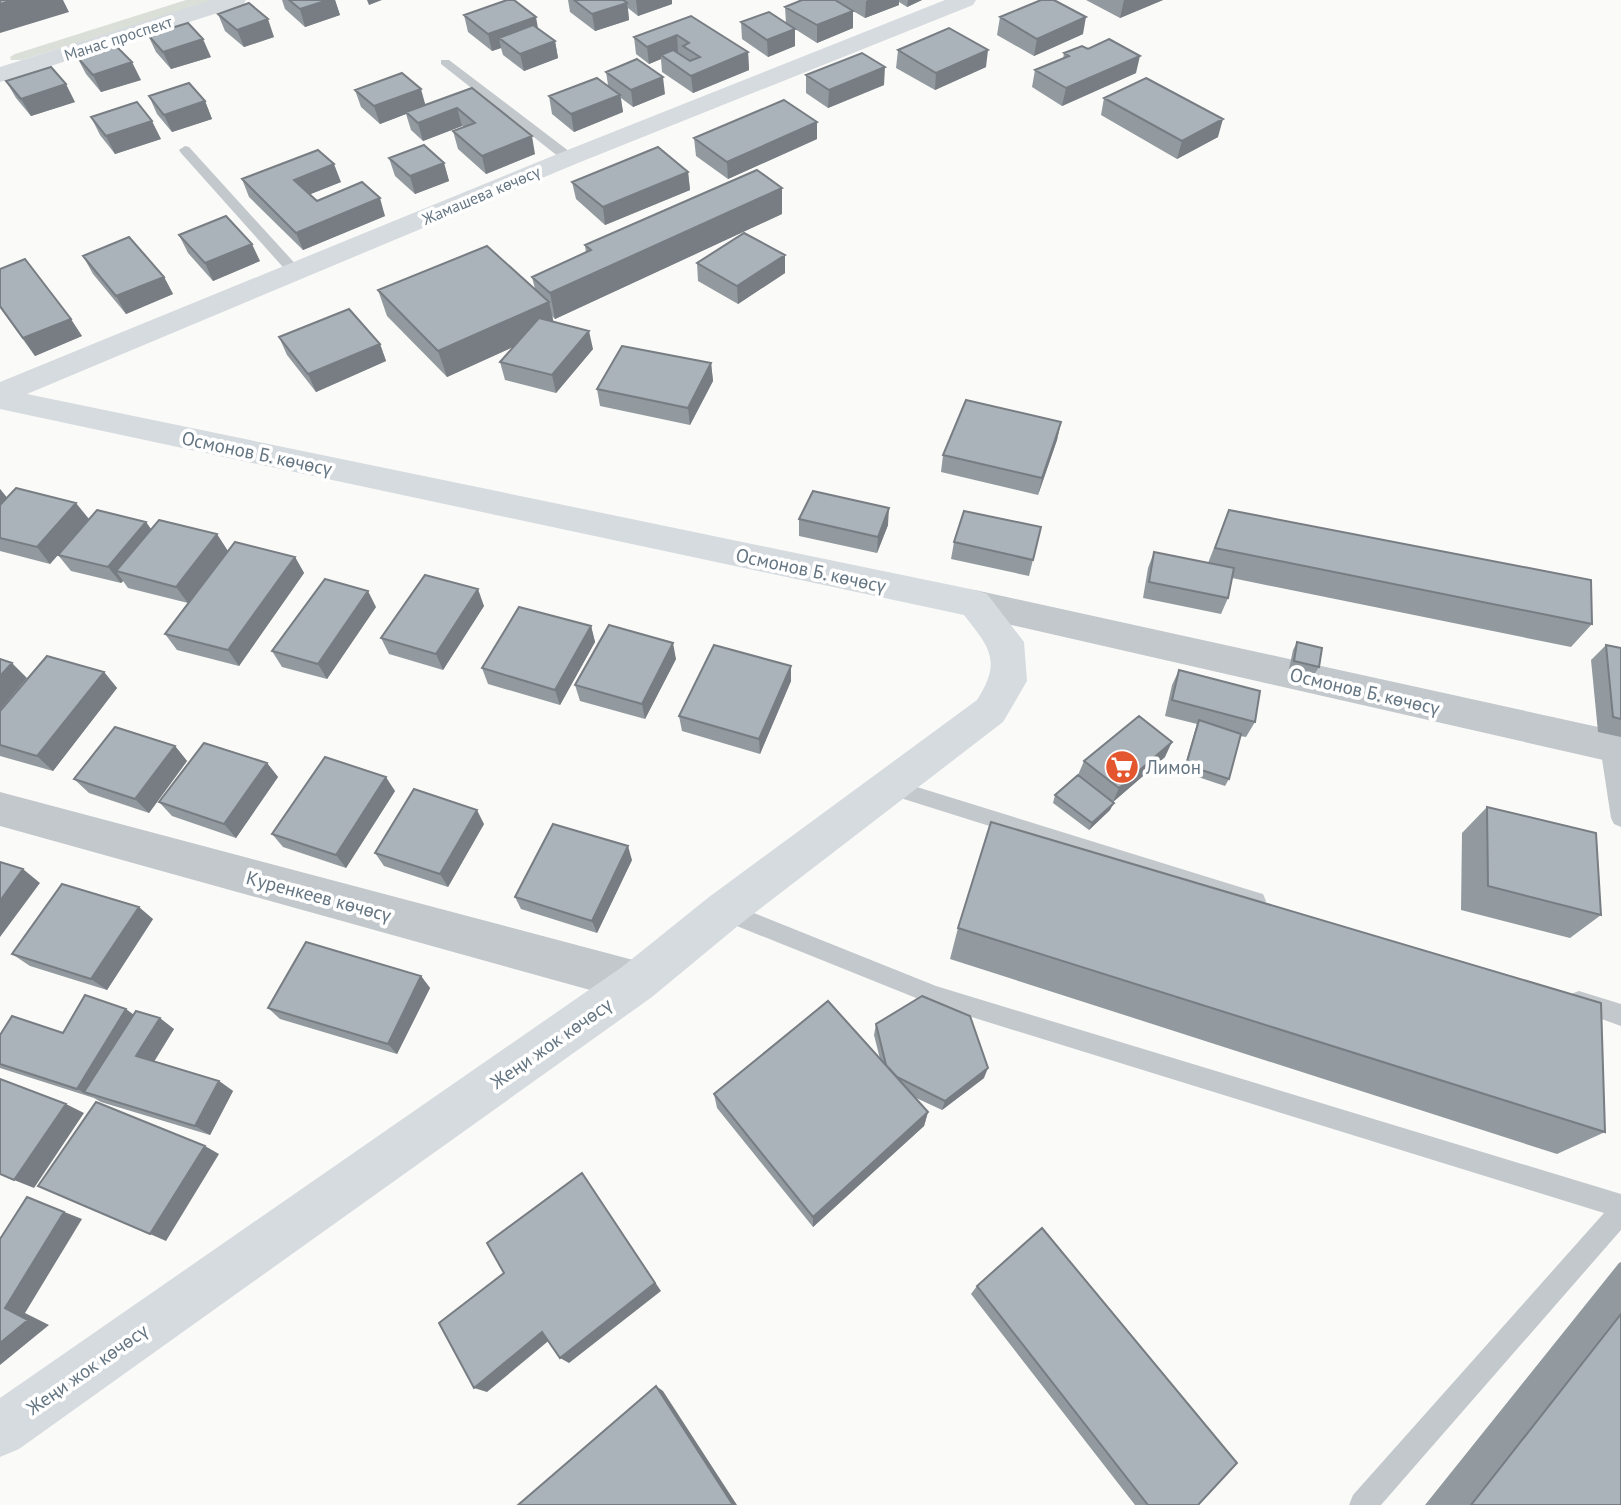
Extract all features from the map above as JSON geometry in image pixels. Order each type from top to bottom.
[{"type":"main road","name":"Манас проспект","points":[[4,67],[235,0]]},
{"type":"main road","name":"Жамашева көчөсү","points":[[0,396],[569,158],[965,0]]},
{"type":"main road","name":"Осмонов Б. көчөсү","points":[[0,396],[975,604]]},
{"type":"main road","name":"Жеңи жок көчөсү","points":[[0,1430],[637,982],[724,911],[990,711],[1009,681],[1006,642],[975,604]]},
{"type":"street","name":"Осмонов Б. көчөсү","points":[[975,604],[1616,747]]},
{"type":"street","name":"Куренкеев көчөсү","points":[[0,809],[637,982]]},
{"type":"lane","points":[[445,62],[569,158]]},
{"type":"lane","points":[[185,150],[295,272]]},
{"type":"lane","points":[[1616,747],[1621,818]]},
{"type":"lane","points":[[891,787],[1276,907]]},
{"type":"lane","points":[[724,911],[936,996],[1621,1206]]},
{"type":"lane","points":[[1555,994],[1621,1015]]},
{"type":"lane","points":[[1363,1505],[1621,1212]]},
{"type":"shaded area","points":[[186,0],[215,0],[22,60],[11,60],[10,57],[15,54]]},
{"type":"building","points":[[289,0],[328,0],[300,9]]},
{"type":"building","points":[[514,0],[536,17],[488,34],[464,15]]},
{"type":"building","points":[[574,0],[623,0],[627,3],[592,14]]},
{"type":"building","points":[[802,0],[835,0],[853,11],[817,25],[785,7]]},
{"type":"building","points":[[1041,0],[1054,0],[1086,17],[1037,39],[1000,17]]},
{"type":"building","points":[[249,3],[268,19],[237,30],[218,14]]},
{"type":"building","points":[[769,12],[795,29],[767,40],[741,22]]},
{"type":"building","points":[[691,16],[748,52],[691,76],[661,55],[673,50],[690,61],[700,57],[683,46],[689,43],[677,35],[647,47],[634,37]]},
{"type":"building","points":[[188,23],[203,39],[163,52],[148,35]]},
{"type":"building","points":[[533,25],[555,41],[520,54],[499,38]]},
{"type":"building","points":[[949,28],[988,50],[936,73],[898,50]]},
{"type":"building","points":[[1109,39],[1140,56],[1066,88],[1035,70],[1069,56],[1064,53],[1082,46],[1088,49]]},
{"type":"building","points":[[114,44],[132,62],[93,75],[77,57]]},
{"type":"building","points":[[862,53],[885,67],[829,90],[806,75]]},
{"type":"building","points":[[637,59],[663,77],[631,90],[606,72]]},
{"type":"building","points":[[51,67],[66,84],[21,99],[6,81]]},
{"type":"building","points":[[402,73],[421,89],[374,106],[355,90]]},
{"type":"building","points":[[597,78],[620,95],[571,114],[549,96]]},
{"type":"building","points":[[1146,78],[1223,119],[1182,141],[1104,98]]},
{"type":"building","points":[[189,83],[205,101],[164,115],[149,96]]},
{"type":"building","points":[[472,88],[532,136],[482,156],[453,131],[475,123],[457,108],[418,123],[406,112]]},
{"type":"building","points":[[784,100],[817,122],[727,162],[694,138]]},
{"type":"building","points":[[137,102],[152,121],[106,136],[91,117]]},
{"type":"building","points":[[424,145],[444,163],[410,176],[389,158]]},
{"type":"building","points":[[658,147],[688,172],[603,207],[572,182]]},
{"type":"building","points":[[318,150],[334,164],[294,180],[317,201],[362,182],[380,198],[296,233],[242,179]]},
{"type":"building","points":[[757,170],[782,188],[550,293],[532,277],[591,250],[585,245]]},
{"type":"building","points":[[226,216],[252,244],[205,263],[179,235]]},
{"type":"building","points":[[744,233],[785,255],[737,286],[697,263]]},
{"type":"building","points":[[129,237],[164,277],[116,296],[83,256]]},
{"type":"building","points":[[487,246],[549,302],[438,351],[378,290]]},
{"type":"building","points":[[25,259],[71,319],[23,338],[0,306],[0,269]]},
{"type":"building","points":[[349,309],[380,344],[308,374],[279,337]]},
{"type":"building","points":[[539,318],[589,331],[552,375],[500,362]]},
{"type":"building","points":[[622,346],[711,363],[688,408],[597,389]]},
{"type":"building","points":[[966,400],[1061,422],[1042,478],[943,455]]},
{"type":"building","points":[[16,488],[76,503],[37,547],[0,538],[0,505]]},
{"type":"building","points":[[813,491],[889,508],[878,537],[799,519]]},
{"type":"building","points":[[97,510],[146,522],[108,567],[58,555]]},
{"type":"building","points":[[1229,510],[1591,580],[1592,624],[1215,548]]},
{"type":"building","points":[[964,511],[1041,527],[1033,560],[954,542]]},
{"type":"building","points":[[159,520],[217,534],[176,587],[116,571]]},
{"type":"building","points":[[235,542],[295,557],[228,650],[165,634]]},
{"type":"building","points":[[1154,552],[1234,568],[1228,598],[1149,582]]},
{"type":"building","points":[[425,575],[478,589],[436,654],[381,638]]},
{"type":"building","points":[[325,579],[368,591],[318,664],[272,651]]},
{"type":"building","points":[[519,607],[591,626],[555,690],[482,668]]},
{"type":"building","points":[[609,625],[673,643],[642,704],[575,685]]},
{"type":"building","points":[[1297,642],[1322,648],[1319,667],[1294,661]]},
{"type":"building","points":[[714,645],[791,666],[759,739],[679,716]]},
{"type":"building","points":[[1606,645],[1621,648],[1621,719],[1613,717]]},
{"type":"building","points":[[47,656],[104,672],[37,756],[0,745],[0,711]]},
{"type":"building","points":[[0,659],[12,663],[0,676]]},
{"type":"building","points":[[1179,670],[1260,691],[1255,722],[1172,700]]},
{"type":"building","name":"Лимон","points":[[1139,716],[1172,742],[1119,788],[1084,761]]},
{"type":"building","points":[[1199,720],[1241,734],[1229,779],[1186,765]]},
{"type":"building","points":[[115,727],[175,746],[135,799],[74,779]]},
{"type":"building","points":[[204,743],[267,763],[224,824],[159,802]]},
{"type":"building","points":[[325,757],[386,777],[336,855],[272,834]]},
{"type":"building","points":[[1078,775],[1114,803],[1092,823],[1055,795]]},
{"type":"building","points":[[414,789],[477,810],[440,874],[375,853]]},
{"type":"building","points":[[1487,807],[1596,833],[1601,915],[1488,886]]},
{"type":"building","points":[[991,822],[1601,1003],[1605,1132],[958,928]]},
{"type":"building","points":[[553,824],[628,846],[592,921],[515,897]]},
{"type":"building","points":[[0,862],[23,869],[0,901]]},
{"type":"building","points":[[62,884],[139,907],[91,979],[12,954]]},
{"type":"building","points":[[306,942],[421,976],[388,1044],[268,1008]]},
{"type":"building","points":[[85,995],[126,1009],[77,1089],[0,1064],[0,1035],[12,1016],[63,1033]]},
{"type":"building","points":[[922,996],[970,1016],[988,1068],[945,1101],[897,1077],[886,1065],[876,1024]]},
{"type":"building","points":[[828,1001],[928,1112],[813,1217],[714,1094]]},
{"type":"building","points":[[136,1011],[160,1018],[136,1056],[219,1081],[195,1126],[84,1092]]},
{"type":"building","points":[[0,1079],[66,1104],[14,1180],[0,1174]]},
{"type":"building","points":[[96,1102],[205,1146],[150,1234],[38,1186]]},
{"type":"building","points":[[582,1173],[655,1283],[560,1358],[542,1332],[474,1388],[439,1323],[504,1273],[487,1243]]},
{"type":"building","points":[[27,1197],[64,1212],[5,1308],[28,1320],[0,1343],[0,1239]]},
{"type":"building","points":[[1042,1228],[1237,1463],[1198,1505],[1148,1505],[977,1286]]},
{"type":"building","points":[[1621,1314],[1621,1505],[1471,1505]]},
{"type":"building","points":[[656,1386],[733,1505],[518,1505]]},
{"type":"place","name":"Лимон","points":[[1122,767]]}]
